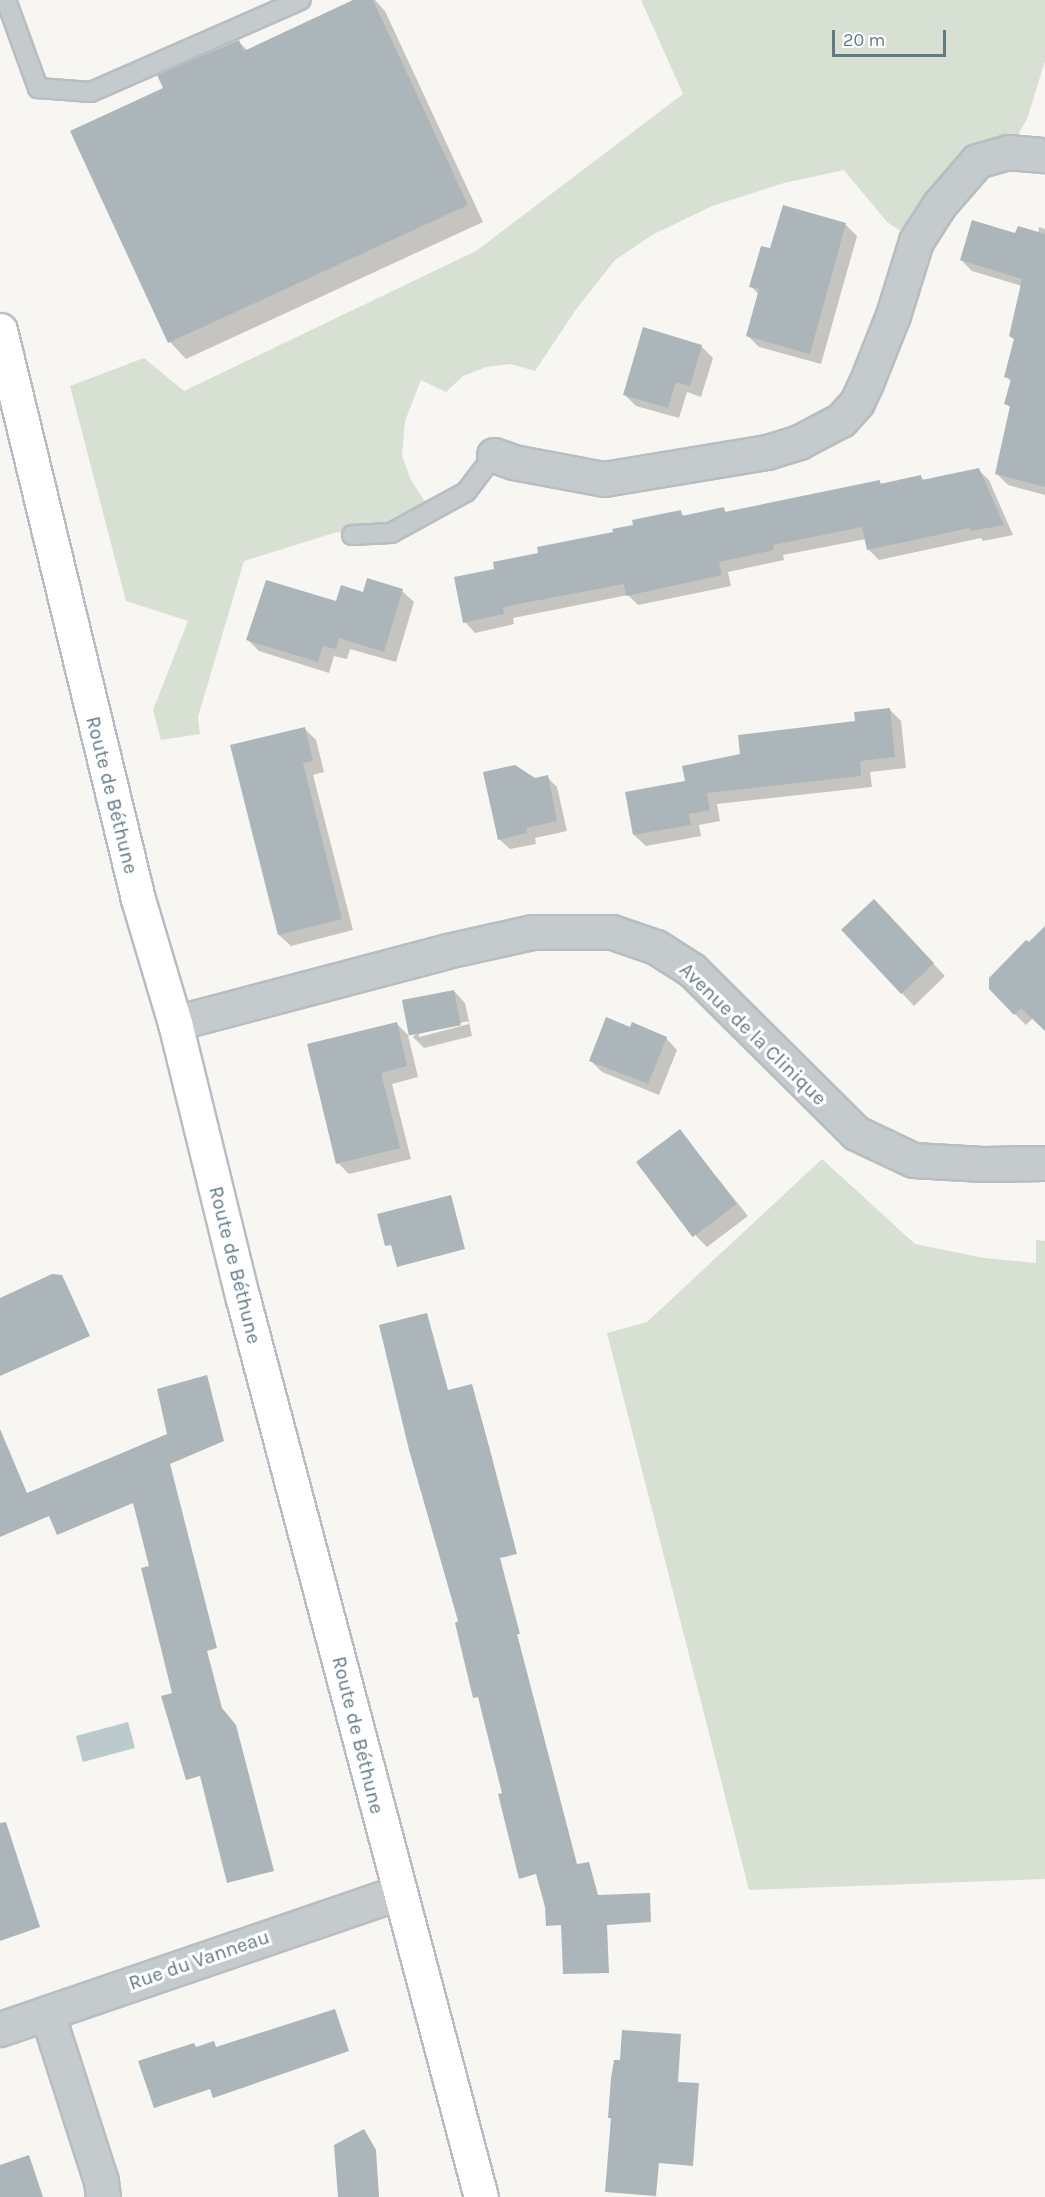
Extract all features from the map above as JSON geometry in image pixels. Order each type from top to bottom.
[{"type":"main road","name":"Route de Béthune","points":[[0,330],[83,681],[138,899],[175,1023],[243,1299],[286,1456],[398,1893],[481,2197]]},
{"type":"street","points":[[494,455],[513,462],[604,479],[767,452],[799,442],[842,420],[857,402],[893,315],[916,241],[939,205],[978,161],[1008,152],[1045,155]]},
{"type":"street","name":"Avenue de la Clinique","points":[[175,1023],[437,953],[533,932],[612,932],[656,947],[692,970],[856,1133],[913,1160],[983,1164],[1045,1162]]},
{"type":"street","name":"Rue du Vanneau","points":[[0,2029],[398,1893]]},
{"type":"street","points":[[46,2013],[100,2181],[102,2197]]},
{"type":"lane","points":[[6,0],[38,88],[91,92],[301,0]]},
{"type":"lane","points":[[352,535],[391,533],[466,492],[494,455]]},
{"type":"shaded area","points":[[641,0],[1045,0],[1045,61],[1027,119],[1008,152],[916,241],[887,222],[844,170],[784,183],[712,206],[652,235],[615,260],[577,308],[535,371],[511,364],[486,367],[463,376],[446,392],[421,380],[405,421],[402,456],[411,480],[428,506],[427,514],[352,535],[337,532],[244,561],[198,717],[200,734],[161,740],[153,710],[188,621],[126,601],[70,386],[144,358],[184,391],[476,251],[683,94]]},
{"type":"shaded area","points":[[822,1159],[915,1244],[984,1258],[1036,1263],[1036,1240],[1045,1241],[1045,1879],[749,1890],[607,1333],[647,1322]]},
{"type":"shaded area","points":[[128,1722],[135,1748],[83,1762],[76,1736]]},
{"type":"building","points":[[353,0],[373,0],[468,205],[168,343],[70,131],[163,88],[157,75],[239,40],[244,51]]},
{"type":"building","points":[[783,205],[846,223],[810,354],[746,336],[759,289],[749,287],[761,246],[770,248]]},
{"type":"building","points":[[972,220],[1015,233],[1018,226],[1045,234],[1045,487],[995,474],[1010,406],[1004,404],[1011,379],[1004,377],[1014,339],[1009,336],[1022,279],[960,260]]},
{"type":"building","points":[[643,327],[702,345],[690,386],[676,382],[668,408],[623,395]]},
{"type":"building","points":[[979,468],[1004,525],[971,531],[970,528],[867,550],[862,527],[773,545],[774,550],[719,562],[722,575],[626,596],[624,584],[503,607],[504,614],[463,623],[454,577],[494,569],[493,562],[538,553],[537,547],[613,532],[612,529],[633,525],[632,520],[681,510],[682,516],[724,507],[725,512],[880,480],[880,484],[921,475],[922,480]]},
{"type":"building","points":[[367,578],[403,589],[384,652],[339,638],[336,649],[323,646],[318,662],[246,640],[266,580],[336,601],[341,585],[363,592]]},
{"type":"building","points":[[890,708],[895,757],[860,761],[861,776],[707,793],[710,810],[689,814],[691,825],[633,835],[625,792],[685,781],[682,766],[740,754],[738,735],[855,721],[854,712]]},
{"type":"building","points":[[305,727],[313,761],[303,763],[342,919],[278,935],[230,745]]},
{"type":"building","points":[[515,765],[535,778],[548,775],[557,821],[526,828],[527,833],[498,840],[483,772]]},
{"type":"building","points":[[874,899],[934,963],[901,994],[841,930]]},
{"type":"building","points":[[1045,926],[1045,1031],[1021,1008],[1014,1015],[989,989],[989,978],[1026,940],[1029,942]]},
{"type":"building","points":[[454,990],[461,1025],[409,1035],[402,1000]]},
{"type":"building","points":[[606,1017],[630,1027],[632,1022],[667,1037],[648,1084],[589,1061]]},
{"type":"building","points":[[397,1022],[407,1066],[381,1073],[400,1148],[336,1164],[307,1044]]},
{"type":"building","points":[[680,1129],[737,1204],[693,1237],[636,1162]]},
{"type":"building","points":[[451,1195],[465,1249],[397,1267],[391,1245],[385,1246],[377,1214]]},
{"type":"building","points":[[52,1274],[62,1275],[90,1336],[0,1376],[0,1298]]},
{"type":"building","points":[[427,1313],[448,1390],[472,1384],[490,1450],[517,1554],[500,1558],[520,1634],[517,1634],[577,1864],[589,1862],[598,1895],[650,1893],[651,1922],[607,1925],[609,1973],[563,1974],[561,1925],[546,1926],[545,1907],[536,1874],[519,1879],[498,1794],[502,1793],[478,1697],[473,1698],[455,1623],[458,1621],[409,1450],[379,1325]]},
{"type":"building","points":[[207,1375],[224,1441],[170,1464],[217,1648],[207,1651],[222,1708],[236,1725],[274,1871],[227,1883],[200,1776],[186,1780],[161,1696],[172,1693],[141,1568],[149,1566],[133,1503],[57,1535],[49,1516],[0,1537],[0,1429],[27,1493],[167,1434],[157,1389]]},
{"type":"building","points":[[6,1822],[40,1927],[0,1941],[0,1823]]},
{"type":"building","points":[[335,2009],[349,2051],[213,2098],[210,2089],[154,2108],[138,2061],[194,2043],[196,2047],[214,2041],[216,2047]]},
{"type":"building","points":[[622,2030],[681,2034],[678,2082],[699,2083],[693,2166],[659,2163],[656,2196],[605,2192],[611,2118],[608,2118],[611,2078],[614,2060],[620,2060]]},
{"type":"building","points":[[364,2129],[376,2150],[379,2197],[338,2197],[334,2145]]},
{"type":"building","points":[[29,2155],[43,2197],[0,2197],[0,2165]]}]
